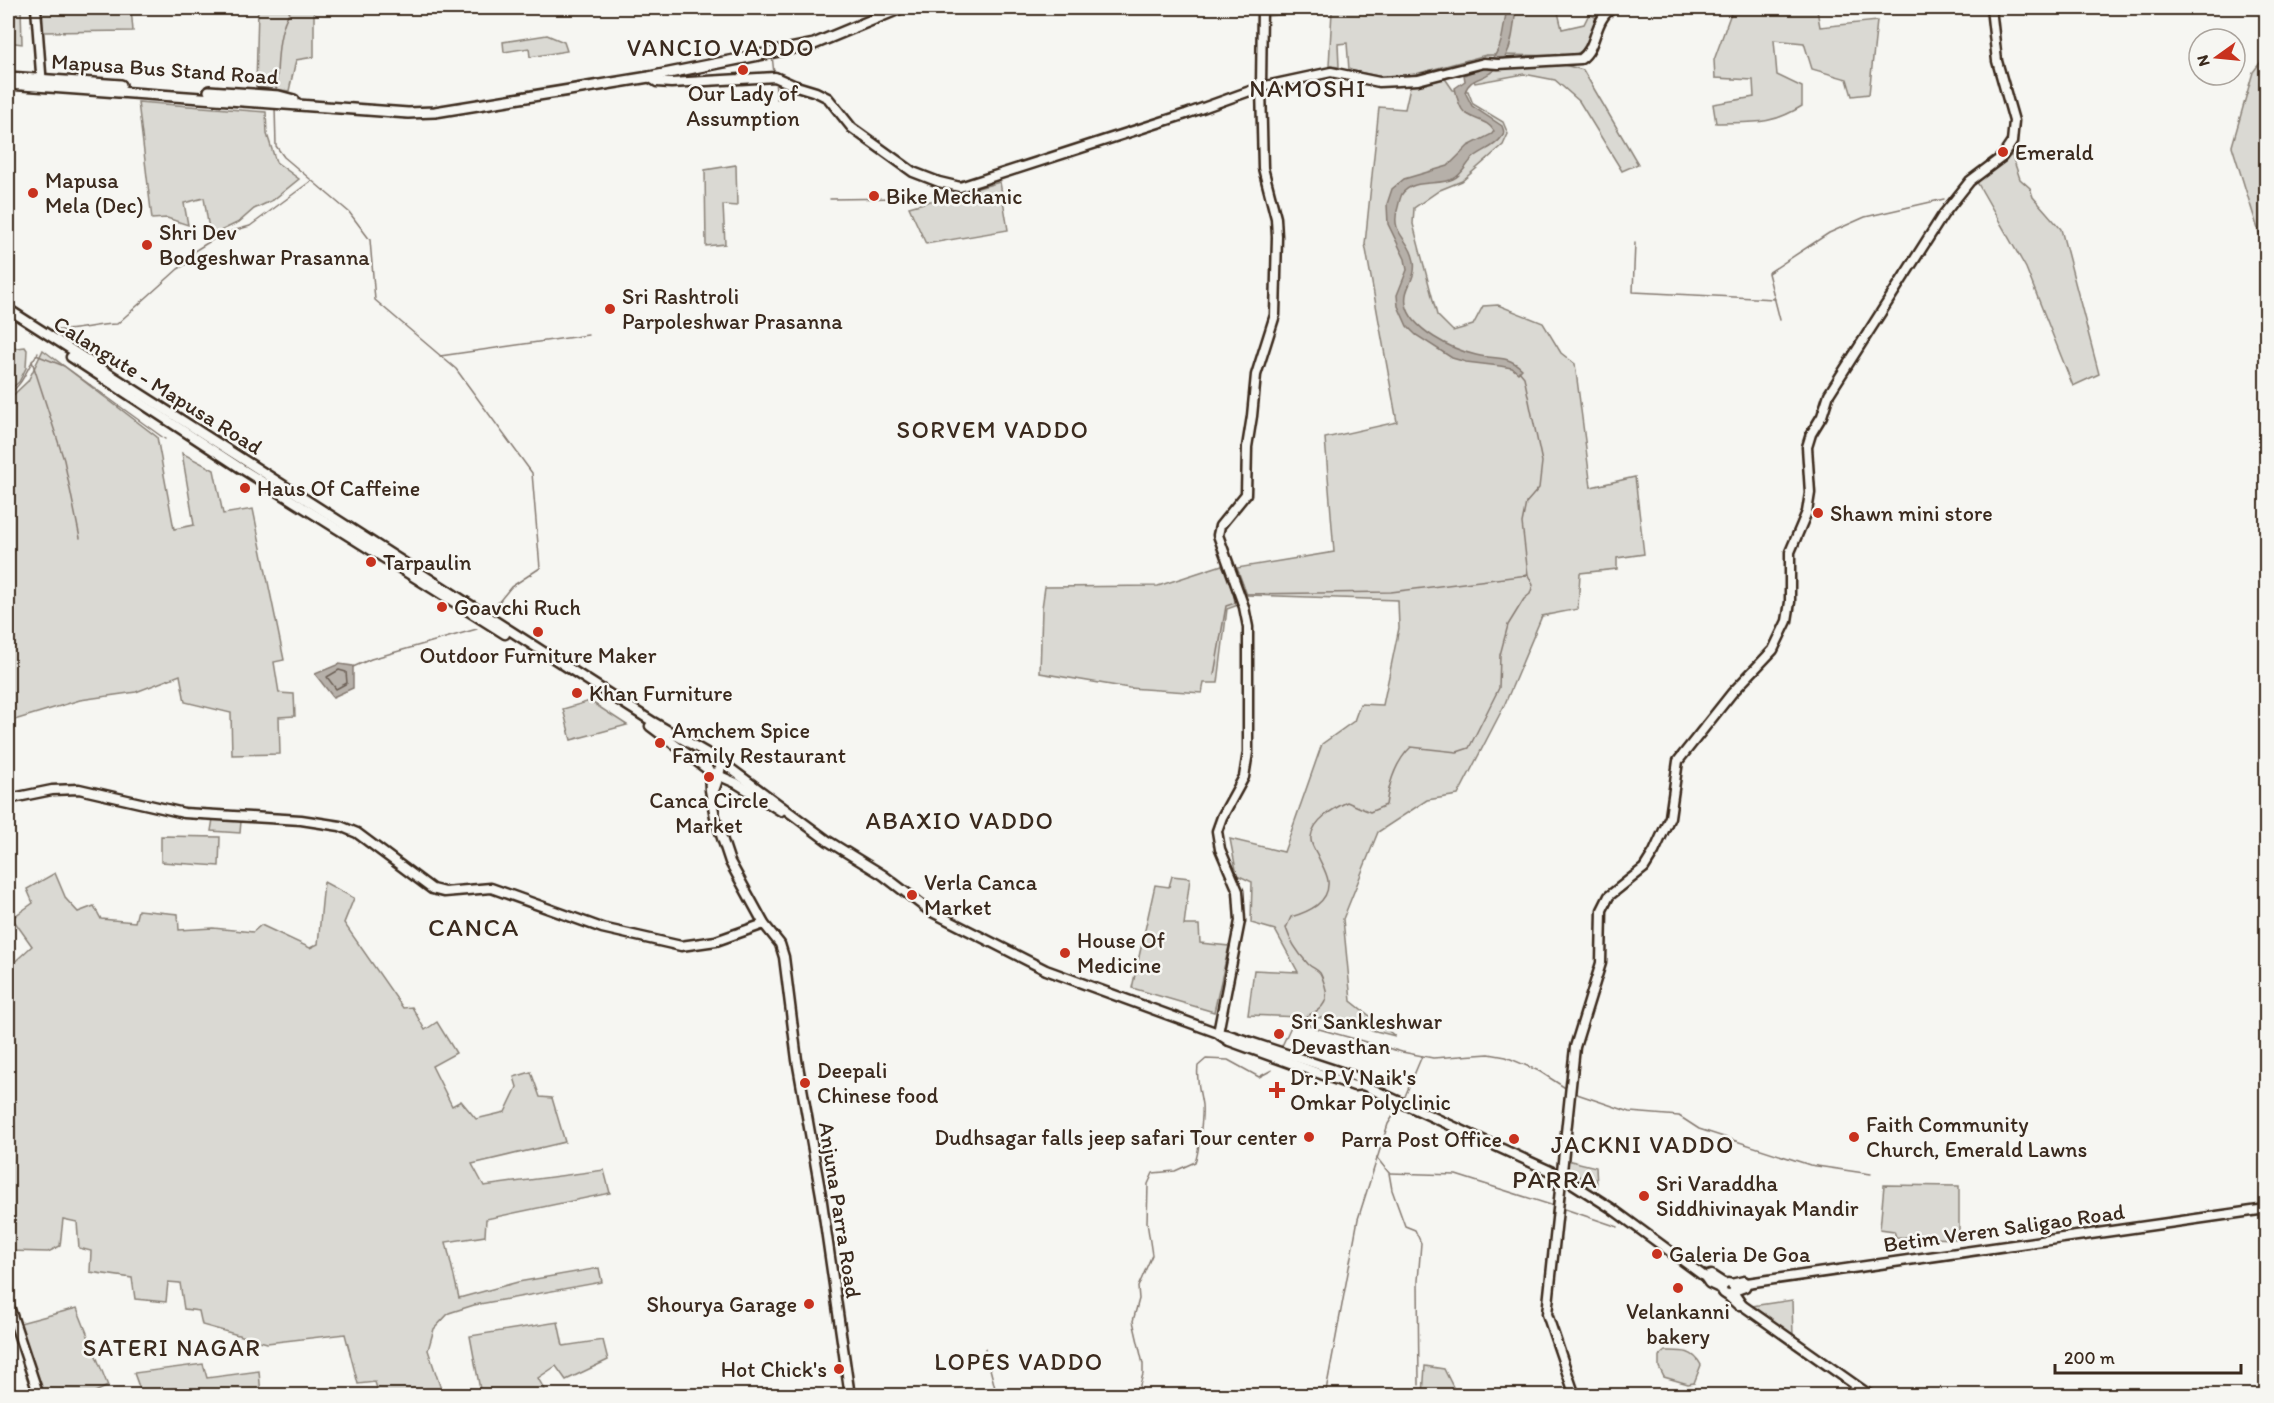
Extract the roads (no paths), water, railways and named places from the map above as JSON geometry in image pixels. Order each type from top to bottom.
[{"type":"main road","name":"Mapusa Bus Stand Road","points":[[8,84],[43,83],[408,113],[435,112],[649,77],[814,44],[901,8]]},
{"type":"main road","name":"Mapusa Bus Stand Road","points":[[8,76],[43,83]]},
{"type":"street","points":[[36,8],[43,83]]},
{"type":"street","points":[[1218,1033],[1239,921],[1238,891],[1220,849],[1217,831],[1244,777],[1248,752],[1249,651],[1244,607],[1232,570],[1220,544],[1220,526],[1246,494],[1247,447],[1256,375],[1275,315],[1276,218],[1263,168],[1262,8]]},
{"type":"street","points":[[649,77],[657,82],[671,83],[775,77],[828,98],[852,128],[913,172],[960,187],[1186,114],[1261,87],[1331,72],[1379,82],[1418,80],[1484,63],[1581,59],[1586,55],[1600,19],[1613,8]]},
{"type":"street","points":[[1575,1395],[1546,1314],[1575,1047],[1601,963],[1602,910],[1609,896],[1644,868],[1654,852],[1670,817],[1678,761],[1732,693],[1773,650],[1787,621],[1790,602],[1790,552],[1807,512],[1810,494],[1807,447],[1811,434],[1822,416],[1828,394],[1943,215],[1970,181],[2002,157],[2012,142],[2014,121],[1997,61],[1991,8]]},
{"type":"street","name":"Calangute - Mapusa Road","points":[[8,309],[653,722],[736,783],[776,808],[824,843],[915,900]]},
{"type":"street","name":"Calangute - Mapusa Road","points":[[8,315],[239,467],[883,875],[930,911],[1046,970],[1229,1035],[1289,1059],[1356,1077],[1363,1085],[1561,1176],[1611,1208],[1705,1277],[1708,1283],[1729,1289],[1742,1305],[1871,1395]]},
{"type":"street","name":"Anjuna Parra Road","points":[[715,768],[712,797],[715,817],[730,862],[764,924],[780,944],[784,957],[797,1060],[821,1196],[850,1395]]},
{"type":"street","points":[[8,799],[52,790],[79,789],[184,813],[301,820],[340,826],[357,833],[432,889],[444,892],[491,888],[602,928],[681,946],[716,941],[764,924]]},
{"type":"street","name":"Betim Veren Saligao Road","points":[[1729,1289],[1745,1287],[1747,1283],[2266,1209]]},
{"type":"street","points":[[8,1303],[39,1395]]},
{"type":"water","points":[[1507,8],[1516,8],[1513,35],[1508,52],[1498,67],[1472,82],[1465,92],[1472,106],[1502,126],[1503,135],[1495,144],[1472,159],[1456,178],[1419,184],[1407,189],[1400,199],[1396,224],[1409,246],[1414,261],[1414,273],[1406,293],[1406,304],[1415,322],[1434,337],[1456,348],[1476,355],[1511,361],[1522,369],[1518,373],[1512,368],[1452,358],[1416,335],[1407,326],[1398,306],[1397,295],[1407,270],[1405,259],[1388,224],[1387,204],[1392,189],[1404,179],[1448,166],[1468,146],[1494,131],[1462,110],[1455,88],[1465,81],[1464,75],[1487,64],[1498,50]]},
{"type":"water","points":[[339,664],[353,666],[353,688],[333,697],[315,674]]},
{"type":"waterway","points":[[276,93],[280,37],[292,8]]},
{"type":"waterway","points":[[772,55],[774,74]]},
{"type":"waterway","points":[[775,82],[777,99]]},
{"type":"waterway","points":[[275,107],[276,146],[284,157],[349,212],[370,240],[375,300],[456,369],[532,473],[540,568],[511,587],[493,609]]},
{"type":"waterway","points":[[52,330],[117,324],[178,269],[188,263],[196,250],[222,234],[250,226],[311,181]]},
{"type":"waterway","points":[[830,199],[903,198]]},
{"type":"waterway","points":[[1780,320],[1768,273],[1829,233],[1865,217],[1944,199]]},
{"type":"waterway","points":[[1635,243],[1633,292],[1775,299]]},
{"type":"waterway","points":[[440,356],[588,335]]},
{"type":"waterway","points":[[8,395],[18,386],[38,353]]},
{"type":"waterway","points":[[36,355],[64,366],[165,439]]},
{"type":"waterway","points":[[32,361],[64,460],[80,538]]},
{"type":"waterway","points":[[1294,1019],[1313,1013],[1326,1000],[1325,986],[1320,973],[1301,956],[1286,928],[1291,917],[1311,909],[1322,901],[1328,889],[1326,874],[1311,841],[1316,825],[1330,812],[1347,802],[1370,812],[1386,805],[1394,773],[1401,759],[1411,747],[1457,752],[1469,748],[1499,688],[1500,655],[1508,625],[1524,599],[1530,594],[1533,585],[1528,575],[1522,523],[1526,503],[1539,488],[1542,462],[1524,377],[1519,371]]},
{"type":"waterway","points":[[1243,594],[1391,592],[1528,575]]},
{"type":"waterway","points":[[1214,675],[1226,606],[1235,603],[1234,596],[1236,595]]},
{"type":"waterway","points":[[353,667],[371,659],[477,629]]},
{"type":"waterway","points":[[1295,1019],[1319,1029],[1402,1052],[1433,1058],[1489,1054],[1506,1057],[1539,1071],[1567,1089]]},
{"type":"waterway","points":[[1281,1048],[1294,1020]]},
{"type":"waterway","points":[[1403,1101],[1422,1056]]},
{"type":"waterway","points":[[1137,1396],[1143,1374],[1143,1364],[1133,1321],[1139,1299],[1138,1287],[1152,1255],[1147,1222],[1148,1184],[1153,1173],[1175,1171],[1195,1162],[1202,1110],[1198,1066],[1206,1059],[1228,1060],[1259,1077],[1272,1070]]},
{"type":"waterway","points":[[1574,1093],[1630,1112],[1679,1116],[1699,1129],[1810,1165],[1871,1174]]},
{"type":"waterway","points":[[1325,1396],[1358,1219],[1388,1124],[1400,1105]]},
{"type":"waterway","points":[[1377,1158],[1389,1173],[1392,1190],[1405,1226],[1415,1230],[1421,1243],[1418,1281],[1419,1385]]},
{"type":"waterway","points":[[1390,1173],[1456,1175],[1554,1206]]},
{"type":"waterway","points":[[1562,1208],[1618,1227]]},
{"type":"waterway","points":[[985,1349],[997,1396]]},
{"type":"place","name":"Our Lady of Assumption","points":[[743,70]]},
{"type":"place","name":"Emerald","points":[[2003,152]]},
{"type":"place","name":"Mapusa Mela (Dec)","points":[[33,193]]},
{"type":"place","name":"Bike Mechanic","points":[[874,196]]},
{"type":"place","name":"Shri Dev Bodgeshwar Prasanna","points":[[147,245]]},
{"type":"place","name":"Sri Rashtroli Parpoleshwar Prasanna","points":[[610,309]]},
{"type":"place","name":"Haus Of Caffeine","points":[[245,488]]},
{"type":"place","name":"Shawn mini store","points":[[1818,513]]},
{"type":"place","name":"Tarpaulin","points":[[371,562]]},
{"type":"place","name":"Goavchi Ruch","points":[[442,607]]},
{"type":"place","name":"Outdoor Furniture Maker","points":[[538,632]]},
{"type":"place","name":"Khan Furniture","points":[[577,693]]},
{"type":"place","name":"Amchem Spice Family Restaurant","points":[[660,743]]},
{"type":"place","name":"Canca Circle Market","points":[[709,777]]},
{"type":"place","name":"Verla Canca Market","points":[[912,895]]},
{"type":"place","name":"House Of Medicine","points":[[1065,953]]},
{"type":"place","name":"Sri Sankleshwar Devasthan","points":[[1279,1034]]},
{"type":"place","name":"Deepali Chinese food","points":[[805,1083]]},
{"type":"place","name":"Dr. P V Naik's Omkar Polyclinic","points":[[1277,1090]]},
{"type":"place","name":"Dudhsagar falls jeep safari Tour center","points":[[1309,1137]]},
{"type":"place","name":"Faith Community Church, Emerald Lawns","points":[[1854,1137]]},
{"type":"place","name":"Parra Post Office","points":[[1514,1139]]},
{"type":"place","name":"Sri Varaddha Siddhivinayak Mandir","points":[[1644,1196]]},
{"type":"place","name":"Galeria De Goa","points":[[1657,1254]]},
{"type":"place","name":"Velankanni bakery","points":[[1678,1288]]},
{"type":"place","name":"Shourya Garage","points":[[809,1304]]},
{"type":"place","name":"Hot Chick's","points":[[839,1369]]},
{"type":"district","name":"VANCIO VADDO","points":[[721,47]]},
{"type":"district","name":"NAMOSHI","points":[[1308,88]]},
{"type":"district","name":"SORVEM VADDO","points":[[993,429]]},
{"type":"district","name":"ABAXIO VADDO","points":[[960,820]]},
{"type":"district","name":"CANCA","points":[[474,927]]},
{"type":"district","name":"JACKNI VADDO","points":[[1643,1144]]},
{"type":"district","name":"PARRA","points":[[1555,1179]]},
{"type":"district","name":"SATERI NAGAR","points":[[172,1347]]},
{"type":"district","name":"LOPES VADDO","points":[[1019,1361]]}]
